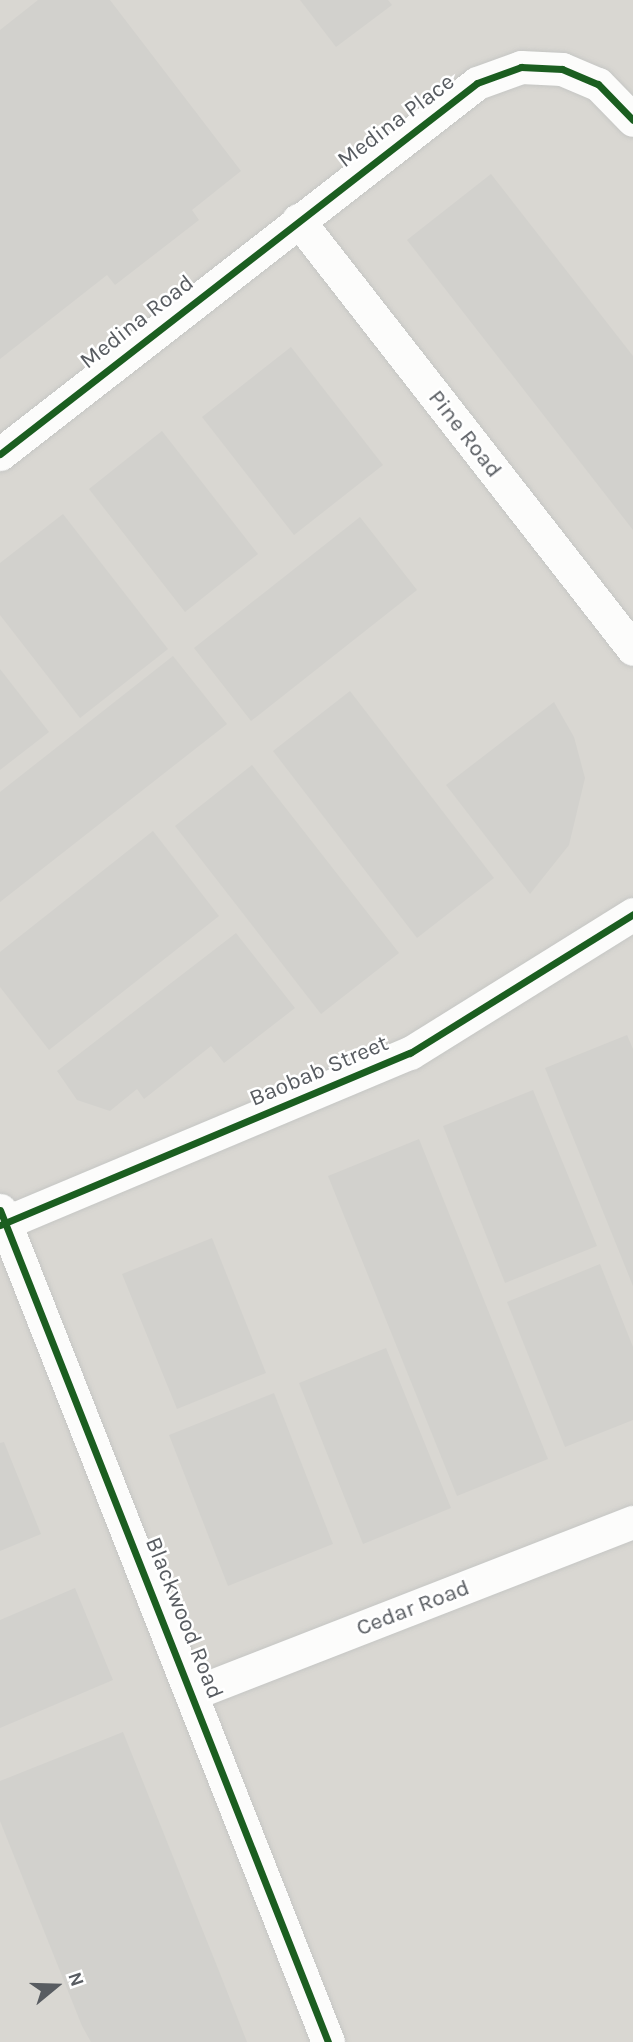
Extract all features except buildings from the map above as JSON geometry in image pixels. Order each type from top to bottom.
[{"type":"street","name":"Medina Place","points":[[298,220],[477,83],[521,67],[562,69],[598,84],[633,120]]},
{"type":"street","name":"Medina Road","points":[[0,454],[298,220]]},
{"type":"street","name":"Pine Road","points":[[298,220],[633,649]]},
{"type":"street","name":"Baobab Street","points":[[2,1220],[410,1053],[633,914]]},
{"type":"street","name":"Blackwood Road","points":[[2,1220],[194,1693],[328,2042]]},
{"type":"street","name":"Cedar Road","points":[[194,1693],[633,1522]]},
{"type":"shaded area","points":[[0,0],[633,0],[633,2042],[0,2042]]},
{"type":"cycle path","points":[[0,454],[477,83],[521,67],[562,69],[598,84],[633,120]]},
{"type":"cycle path","points":[[0,1225],[410,1053],[633,914]]},
{"type":"cycle path","points":[[0,1210],[328,2042]]}]
